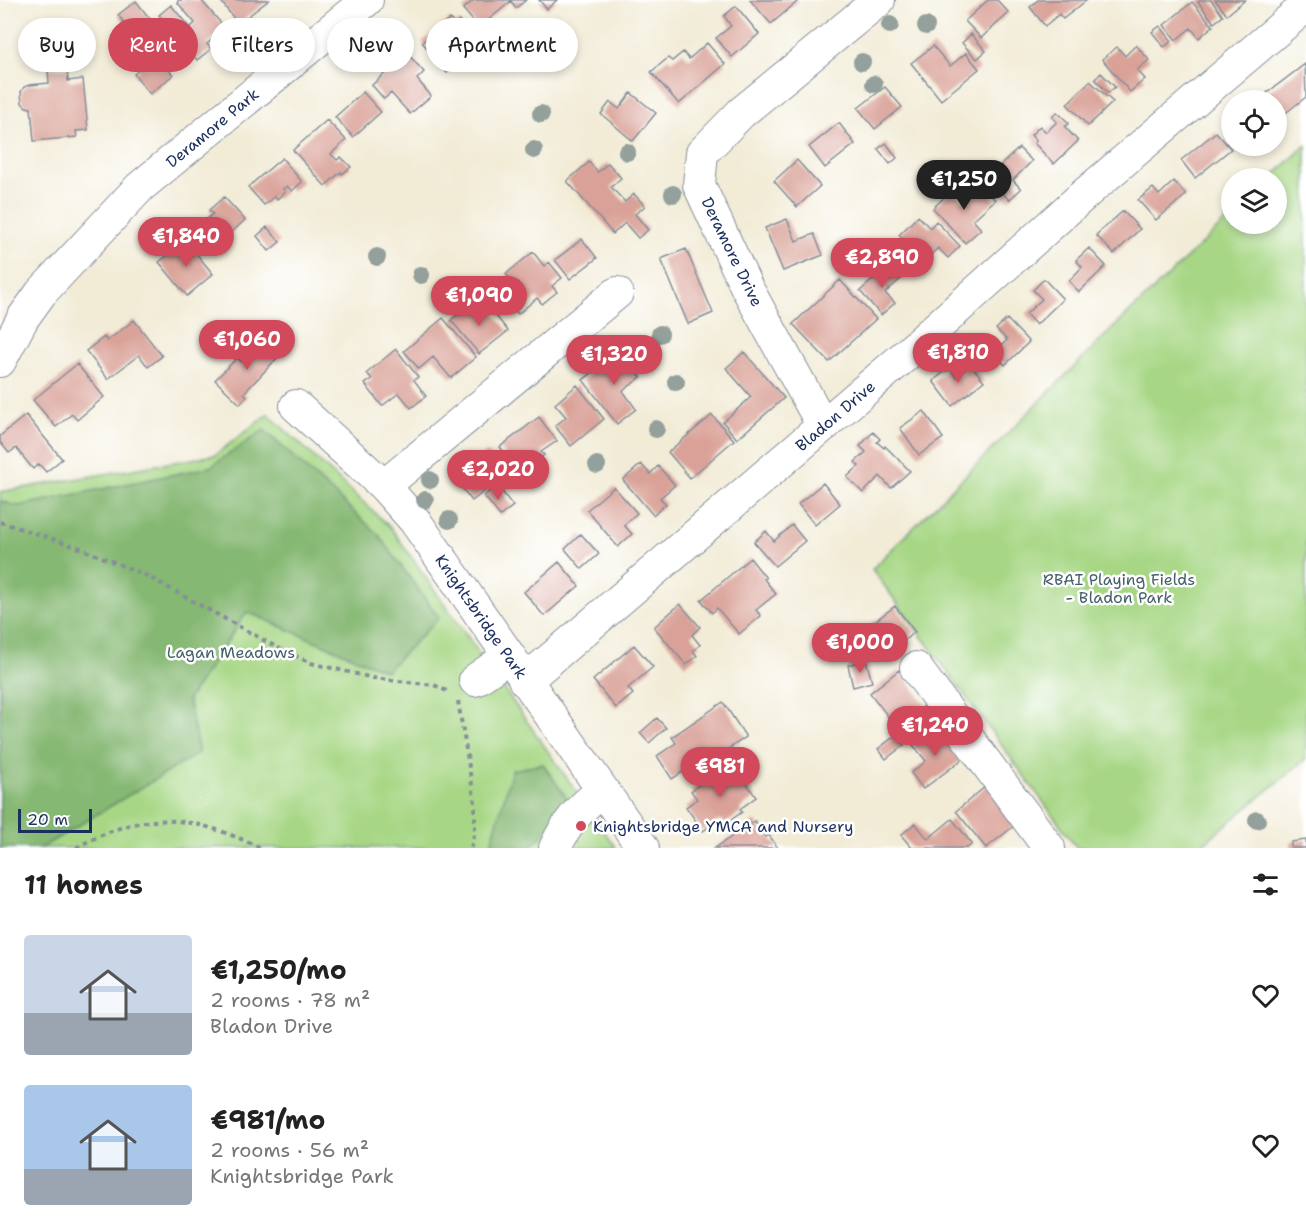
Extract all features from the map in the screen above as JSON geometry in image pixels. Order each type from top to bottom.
[{"type":"street","name":"Deramore Park","points":[[0,361],[22,318],[41,293],[140,187],[367,0]]},
{"type":"street","name":"Deramore Drive","points":[[826,424],[816,415],[747,288],[699,185],[702,153],[741,113],[879,0]]},
{"type":"street","name":"Bladon Drive","points":[[475,681],[517,669],[826,424],[908,354],[1086,193],[1306,6]]},
{"type":"street","points":[[384,486],[617,293]]},
{"type":"street","name":"Knightsbridge Park","points":[[296,406],[384,486],[415,521],[643,848]]},
{"type":"street","points":[[916,668],[1049,848]]},
{"type":"street","points":[[555,848],[565,828],[590,799],[603,791]]},
{"type":"path","points":[[0,522],[80,548],[147,576],[272,645],[310,663],[373,678],[434,685],[456,695],[475,803],[475,831],[471,848]]},
{"type":"path","points":[[76,848],[118,829],[162,819],[188,821],[261,848]]},
{"type":"green space","name":"RBAI Playing Fields - Bladon Park","points":[[1306,145],[1306,759],[1198,848],[1077,848],[872,569],[1112,329],[1221,225],[1221,234],[1287,234],[1287,168],[1282,168]]},
{"type":"green space","name":"Lagan Meadows","points":[[268,414],[391,528],[616,848],[0,848],[0,492],[215,455]]},
{"type":"green space","points":[[264,430],[378,534],[439,618],[386,671],[247,612],[188,699],[199,753],[41,848],[0,848],[0,501],[18,506],[210,467]]},
{"type":"green space","points":[[543,764],[573,807],[529,848],[490,848],[512,770]]},
{"type":"building","points":[[179,0],[201,0],[216,18],[210,18],[210,41],[207,44],[210,50],[198,59],[198,18],[191,18],[177,2]]},
{"type":"building","points":[[220,0],[269,0],[246,18],[234,18]]},
{"type":"building","points":[[474,0],[526,0],[516,8],[511,1],[491,18],[471,18],[463,9]]},
{"type":"building","points":[[539,0],[557,0],[547,9]]},
{"type":"building","points":[[750,0],[797,0],[798,1],[771,24]]},
{"type":"building","points":[[988,0],[997,0],[1009,13],[981,38],[965,21]]},
{"type":"building","points":[[1038,0],[1087,0],[1063,19],[1059,14],[1045,26],[1030,7]]},
{"type":"building","points":[[1211,0],[1223,16],[1214,23],[1198,2]]},
{"type":"building","points":[[1215,0],[1245,0],[1227,15]]},
{"type":"building","points":[[136,1],[149,18],[120,18],[118,15]]},
{"type":"building","points":[[1192,2],[1213,26],[1199,38],[1191,28],[1176,40],[1164,25]]},
{"type":"building","points":[[171,5],[182,18],[162,18],[159,15]]},
{"type":"building","points":[[736,6],[759,34],[732,57],[716,38],[731,26],[724,16]]},
{"type":"building","points":[[1160,26],[1172,41],[1164,47],[1152,32]]},
{"type":"building","points":[[971,34],[986,51],[977,59],[962,43]]},
{"type":"building","points":[[707,43],[725,64],[679,104],[651,72],[668,58],[672,61],[683,52],[689,59]]},
{"type":"building","points":[[1136,45],[1149,60],[1137,70],[1145,79],[1130,92],[1102,59],[1117,47],[1125,56]]},
{"type":"building","points":[[933,46],[950,66],[966,53],[979,69],[941,100],[911,63]]},
{"type":"building","points":[[414,61],[424,72],[417,79],[431,96],[410,114],[391,93],[384,99],[372,85],[386,72],[414,72]]},
{"type":"building","points":[[1305,64],[1306,97],[1287,112],[1287,90],[1271,90]]},
{"type":"building","points":[[48,72],[67,72],[68,81],[83,79],[88,130],[76,131],[77,137],[34,141],[31,108],[22,103],[21,92],[29,85],[49,83]]},
{"type":"building","points":[[136,72],[170,72],[173,75],[150,94],[134,74]]},
{"type":"building","points":[[1101,73],[1115,87],[1108,93],[1095,79]]},
{"type":"building","points":[[1090,81],[1113,102],[1088,126],[1067,104]]},
{"type":"building","points":[[885,87],[902,107],[875,129],[858,108]]},
{"type":"building","points":[[363,92],[381,112],[353,137],[335,117]]},
{"type":"building","points":[[631,93],[656,113],[633,141],[601,114],[610,102],[619,109]]},
{"type":"building","points":[[1057,112],[1069,123],[1065,127],[1078,141],[1054,164],[1034,143],[1036,141],[1031,135],[1040,126],[1046,132],[1057,122],[1052,117]]},
{"type":"building","points":[[327,120],[346,140],[331,154],[337,160],[341,157],[351,167],[342,174],[341,172],[325,186],[293,150]]},
{"type":"building","points":[[839,123],[855,144],[825,168],[809,147]]},
{"type":"building","points":[[1216,132],[1221,138],[1222,156],[1195,178],[1181,160]]},
{"type":"building","points":[[886,143],[897,158],[890,164],[878,149]]},
{"type":"building","points":[[1019,148],[1032,161],[1013,180],[1021,189],[1009,200],[988,177]]},
{"type":"building","points":[[282,158],[302,182],[292,191],[287,186],[283,189],[285,192],[277,199],[275,196],[264,205],[248,187]]},
{"type":"building","points":[[797,160],[820,186],[797,207],[774,181]]},
{"type":"building","points":[[589,162],[598,172],[608,163],[621,178],[611,187],[625,202],[634,194],[645,206],[635,214],[648,230],[638,238],[625,223],[613,234],[567,181]]},
{"type":"building","points":[[1174,181],[1186,195],[1156,220],[1138,200],[1153,188],[1159,195]]},
{"type":"building","points":[[980,184],[995,200],[973,220],[981,229],[965,243],[933,208],[952,190],[963,201]]},
{"type":"building","points":[[224,197],[245,220],[221,242],[203,222],[213,214],[209,210]]},
{"type":"building","points":[[1123,211],[1140,229],[1114,254],[1096,235]]},
{"type":"building","points":[[918,216],[930,228],[936,221],[960,246],[948,258],[938,248],[914,271],[897,254],[907,244],[899,235]]},
{"type":"building","points":[[787,219],[796,241],[814,234],[823,255],[783,271],[765,228]]},
{"type":"building","points":[[267,227],[280,242],[269,251],[257,236]]},
{"type":"building","points":[[582,239],[597,258],[570,279],[555,260]]},
{"type":"building","points":[[186,241],[213,274],[187,296],[159,262]]},
{"type":"building","points":[[1089,248],[1106,266],[1079,292],[1069,281],[1082,267],[1076,260]]},
{"type":"building","points":[[686,249],[713,313],[688,324],[661,259]]},
{"type":"building","points":[[533,252],[544,266],[549,262],[562,278],[552,286],[557,292],[542,304],[537,298],[518,314],[505,298],[517,287],[506,274]]},
{"type":"building","points":[[892,263],[904,276],[885,293],[895,303],[881,315],[860,291]]},
{"type":"building","points":[[1044,279],[1063,299],[1036,325],[1026,314],[1042,299],[1033,290]]},
{"type":"building","points":[[840,280],[876,319],[829,362],[793,324]]},
{"type":"building","points":[[476,300],[488,315],[492,311],[508,331],[479,354],[451,320]]},
{"type":"building","points":[[443,318],[476,357],[451,378],[433,357],[419,369],[404,351]]},
{"type":"building","points":[[1007,319],[1029,342],[1005,365],[994,353],[1007,340],[996,329]]},
{"type":"building","points":[[134,320],[162,356],[148,367],[139,355],[108,379],[86,351],[104,337],[107,341]]},
{"type":"building","points":[[264,340],[280,355],[244,393],[247,396],[240,404],[215,380],[237,358],[242,362]]},
{"type":"building","points":[[396,349],[418,377],[414,380],[426,396],[411,408],[399,393],[382,406],[365,384],[372,379],[367,373]]},
{"type":"building","points":[[621,351],[641,377],[623,391],[636,409],[617,424],[583,380]]},
{"type":"building","points":[[744,352],[784,398],[737,439],[723,422],[751,397],[726,368]]},
{"type":"building","points":[[77,364],[104,397],[77,420],[72,414],[56,427],[33,400]]},
{"type":"building","points":[[971,365],[984,381],[952,406],[933,381],[949,368],[956,377]]},
{"type":"building","points":[[577,385],[604,419],[571,446],[555,426],[566,417],[555,404]]},
{"type":"building","points":[[924,411],[943,438],[919,455],[900,428]]},
{"type":"building","points":[[26,415],[62,459],[46,472],[39,464],[33,469],[16,448],[9,453],[0,442],[0,436]]},
{"type":"building","points":[[712,415],[734,440],[690,478],[668,452]]},
{"type":"building","points":[[539,417],[557,441],[541,452],[544,455],[520,474],[500,447]]},
{"type":"building","points":[[873,432],[880,439],[877,442],[884,448],[885,446],[910,471],[891,488],[880,476],[863,493],[847,477],[859,466],[855,462],[866,452],[860,446]]},
{"type":"building","points":[[487,452],[505,475],[472,501],[454,478]]},
{"type":"building","points":[[641,464],[650,474],[658,466],[675,485],[660,498],[666,504],[653,515],[623,480]]},
{"type":"building","points":[[823,483],[840,504],[815,525],[798,504]]},
{"type":"building","points":[[497,485],[513,506],[500,516],[484,496]]},
{"type":"building","points":[[614,487],[637,513],[624,525],[632,534],[618,547],[587,510]]},
{"type":"building","points":[[792,525],[805,541],[775,566],[754,542],[766,531],[774,541]]},
{"type":"building","points":[[581,534],[599,554],[582,569],[565,549]]},
{"type":"building","points":[[750,558],[776,594],[756,610],[761,616],[739,634],[717,608],[712,613],[701,600]]},
{"type":"building","points":[[559,562],[579,586],[544,616],[524,592]]},
{"type":"building","points":[[680,604],[700,627],[692,635],[700,645],[693,651],[697,656],[686,665],[654,627]]},
{"type":"building","points":[[895,606],[915,632],[882,657],[862,631]]},
{"type":"building","points":[[634,645],[653,667],[628,688],[633,694],[616,708],[593,680]]},
{"type":"building","points":[[866,660],[872,682],[853,687],[848,665]]},
{"type":"building","points":[[899,670],[926,705],[896,727],[870,693]]},
{"type":"building","points":[[723,702],[746,737],[695,771],[692,766],[672,779],[657,756],[676,743],[672,737]]},
{"type":"building","points":[[657,718],[666,728],[649,743],[640,733]]},
{"type":"building","points":[[939,725],[964,758],[923,789],[911,773],[926,761],[913,745]]},
{"type":"building","points":[[896,735],[904,745],[886,759],[878,749]]},
{"type":"building","points":[[733,764],[756,797],[740,809],[742,812],[725,824],[721,819],[703,831],[686,807],[697,799],[691,791],[715,773],[717,776]]},
{"type":"building","points":[[992,781],[1023,819],[986,848],[956,811]]},
{"type":"building","points":[[952,819],[972,844],[967,848],[912,848],[901,835],[915,823],[928,839]]},
{"type":"building","points":[[755,821],[766,837],[769,835],[778,848],[715,848]]},
{"type":"building","points":[[1306,840],[1306,848],[1291,848],[1291,842]]},
{"type":"place","name":"Knightsbridge YMCA and Nursery","points":[[581,826]]}]
